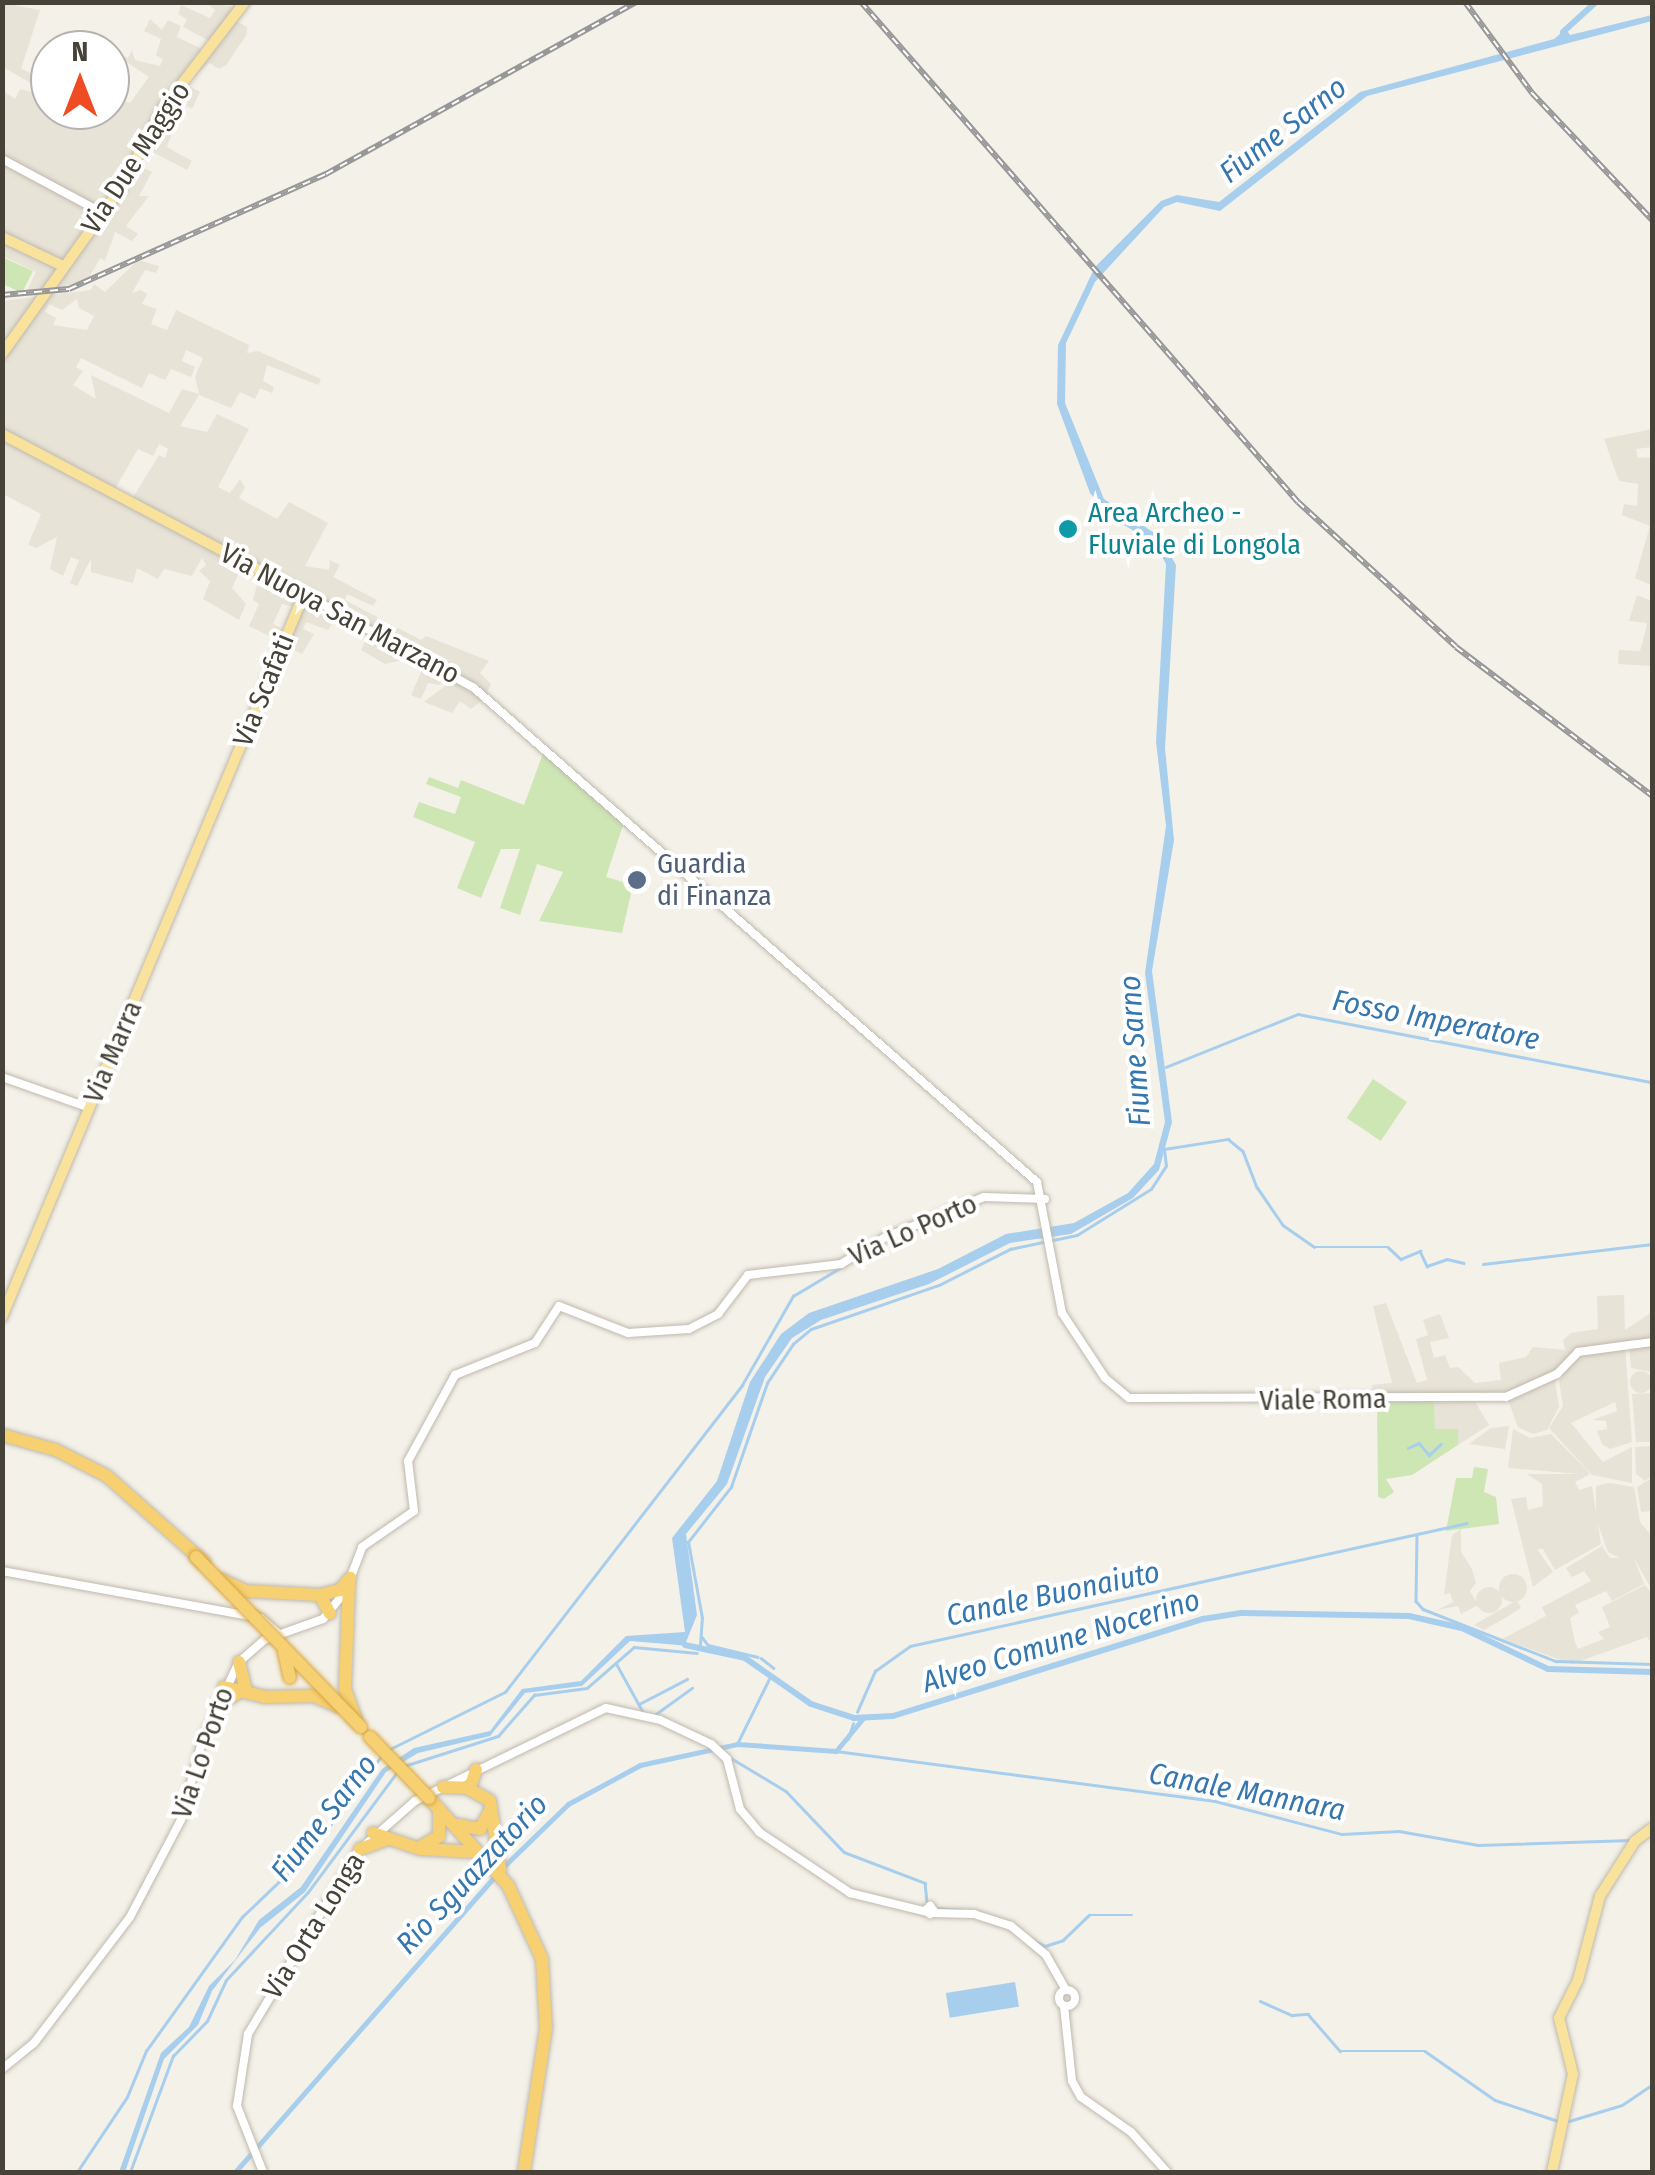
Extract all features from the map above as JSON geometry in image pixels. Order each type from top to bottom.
[{"type":"highway","points":[[2,1435],[98,1470],[232,1586],[260,1592],[320,1595],[340,1590],[349,1580]]},
{"type":"highway","points":[[196,1557],[499,1870],[519,1902],[539,1948],[547,1996],[546,2028],[524,2170]]},
{"type":"highway","points":[[349,1580],[343,1628],[348,1708],[365,1732]]},
{"type":"highway","points":[[320,1595],[328,1615],[343,1628]]},
{"type":"highway","points":[[225,1685],[275,1694],[290,1677],[286,1654],[261,1624]]},
{"type":"highway","points":[[239,1662],[243,1691]]},
{"type":"highway","points":[[216,1706],[243,1691],[306,1696],[332,1702],[365,1732]]},
{"type":"highway","points":[[433,1803],[475,1830],[489,1820],[474,1784]]},
{"type":"highway","points":[[444,1786],[474,1784]]},
{"type":"highway","points":[[474,1784],[494,1813],[499,1870]]},
{"type":"highway","points":[[414,1846],[430,1844],[442,1829],[433,1803]]},
{"type":"highway","points":[[360,1849],[381,1834],[414,1846],[464,1847],[499,1870]]},
{"type":"main road","name":"Via Due Maggio","points":[[2,354],[101,212],[164,107],[245,2]]},
{"type":"main road","points":[[2,237],[64,266]]},
{"type":"main road","name":"Via Nuova San Marzano","points":[[2,434],[304,594]]},
{"type":"main road","name":"Via Scafati","points":[[223,786],[304,594]]},
{"type":"main road","name":"Via Marra","points":[[3,1316],[223,786]]},
{"type":"main road","points":[[1552,2172],[1573,2074],[1559,2018],[1578,1980],[1600,1896],[1637,1839],[1652,1828]]},
{"type":"street","points":[[2,159],[101,212]]},
{"type":"street","name":"Via Nuova San Marzano","points":[[304,594],[460,677],[1037,1182],[1044,1199]]},
{"type":"street","points":[[2,1076],[90,1108]]},
{"type":"street","name":"Via Lo Porto","points":[[2,2068],[34,2043],[130,1917],[181,1820],[216,1706],[239,1662],[279,1634],[328,1615],[349,1580],[362,1546],[414,1511],[408,1461],[455,1375],[510,1348],[536,1344],[559,1306],[628,1333],[689,1329],[718,1314],[748,1275],[841,1264],[984,1197],[1044,1199]]},
{"type":"street","name":"Viale Roma","points":[[1044,1199],[1058,1302],[1076,1338],[1111,1386],[1141,1402],[1506,1397],[1557,1374],[1578,1352],[1652,1342]]},
{"type":"street","points":[[2,1571],[266,1619],[279,1634]]},
{"type":"street","points":[[474,1784],[610,1707],[678,1729],[715,1746],[732,1770],[740,1808],[758,1832],[850,1893],[1011,1926],[1046,1955],[1060,1980],[1067,2008],[1072,2081],[1081,2097],[1130,2132],[1167,2172]]},
{"type":"street","name":"Via Orta Longa","points":[[381,1834],[444,1786]]},
{"type":"street","name":"Via Orta Longa","points":[[263,2172],[237,2106],[248,2034],[360,1849]]},
{"type":"street","points":[[1063,1992],[1075,1997],[1067,2008]]},
{"type":"shaded area","points":[[2,3],[40,10],[34,30],[30,30],[21,69],[30,73],[30,83],[3,67]]},
{"type":"shaded area","points":[[207,3],[244,8],[236,21],[247,27],[246,36],[226,65],[219,69],[209,63],[186,84],[200,92],[192,109],[182,104],[167,147],[192,161],[187,170],[145,148],[135,163],[152,172],[139,196],[149,196],[126,226],[138,234],[132,241],[115,232],[105,261],[100,258],[87,281],[25,295],[36,272],[3,256],[5,92],[15,99],[20,89],[30,92],[30,130],[130,130],[130,103],[149,77],[130,64],[130,54],[132,50],[135,60],[160,66],[163,59],[156,55],[161,39],[144,31],[150,19],[162,30],[168,20],[181,26],[177,37],[206,51],[213,43],[183,27],[187,19],[178,14],[181,5],[210,18],[215,10]]},
{"type":"shaded area","points":[[138,260],[159,266],[156,273],[145,270],[132,293],[141,290],[147,294],[142,304],[157,309],[151,324],[167,330],[176,310],[249,345],[247,353],[258,351],[321,379],[318,385],[267,365],[263,381],[274,387],[272,393],[260,388],[255,399],[240,392],[231,408],[199,395],[180,426],[207,432],[217,414],[249,429],[218,487],[230,493],[240,479],[245,487],[239,498],[277,519],[289,502],[328,523],[305,566],[329,570],[330,560],[340,565],[333,577],[377,600],[373,606],[347,594],[345,600],[421,640],[426,636],[489,661],[480,673],[491,684],[484,699],[471,709],[460,701],[452,713],[424,702],[450,682],[451,674],[439,685],[428,683],[421,699],[411,695],[426,661],[407,663],[408,651],[403,660],[385,664],[361,650],[369,631],[357,625],[354,634],[334,620],[328,630],[306,622],[303,629],[314,634],[302,654],[284,645],[306,592],[132,499],[159,455],[165,458],[168,449],[159,444],[153,456],[138,449],[112,494],[243,564],[232,588],[246,604],[239,620],[203,599],[210,581],[199,571],[206,565],[202,558],[192,576],[164,569],[158,579],[137,568],[133,583],[91,572],[91,559],[77,586],[70,583],[79,560],[71,557],[63,576],[50,569],[57,537],[36,548],[28,545],[41,514],[3,494],[2,301],[91,290],[94,284],[105,292]],"holes":[[[77,299],[79,308],[94,316],[87,330],[53,325],[56,318],[45,312],[49,304],[62,310]],[[186,350],[203,358],[195,377],[199,394],[182,389],[169,413],[91,375],[96,399],[73,385],[83,371],[76,367],[81,358],[142,388],[149,373],[165,380],[171,369],[191,377],[195,367],[182,361]]]},
{"type":"shaded area","points":[[1652,429],[1652,447],[1636,449],[1638,458],[1652,457],[1651,585],[1635,578],[1650,526],[1622,515],[1624,504],[1637,506],[1638,484],[1619,481],[1604,439]]},
{"type":"shaded area","points":[[260,573],[299,593],[295,607],[282,604],[273,624],[286,631],[281,642],[249,626],[259,604],[253,600]]},
{"type":"shaded area","points":[[1637,595],[1652,601],[1652,666],[1618,664],[1619,650],[1640,651],[1647,623],[1629,621]]},
{"type":"shaded area","points":[[1624,1295],[1625,1330],[1652,1312],[1652,1339],[1582,1347],[1561,1369],[1507,1394],[1374,1396],[1372,1385],[1392,1383],[1373,1306],[1386,1303],[1417,1383],[1427,1380],[1416,1339],[1428,1335],[1423,1320],[1440,1314],[1449,1338],[1430,1342],[1434,1358],[1445,1355],[1450,1368],[1458,1367],[1475,1383],[1501,1380],[1499,1363],[1526,1357],[1533,1347],[1565,1350],[1563,1340],[1571,1333],[1598,1329],[1597,1296]]},
{"type":"shaded area","points":[[1652,1343],[1652,1372],[1631,1368],[1629,1344]]},
{"type":"shaded area","points":[[1625,1345],[1632,1442],[1610,1449],[1602,1444],[1597,1431],[1607,1429],[1606,1421],[1592,1420],[1617,1411],[1615,1402],[1571,1423],[1603,1462],[1632,1447],[1632,1483],[1592,1475],[1549,1428],[1563,1406],[1559,1381],[1578,1355]]},
{"type":"shaded area","points":[[1641,1371],[1649,1374],[1649,1390],[1641,1393],[1633,1390],[1630,1382],[1633,1374]]},
{"type":"shaded area","points":[[1555,1380],[1559,1407],[1547,1430],[1533,1434],[1518,1427],[1508,1400]]},
{"type":"shaded area","points":[[1652,1393],[1652,1442],[1636,1442],[1632,1394]]},
{"type":"shaded area","points":[[1474,1400],[1489,1425],[1458,1445],[1457,1429],[1435,1429],[1434,1401]]},
{"type":"shaded area","points":[[1509,1426],[1505,1449],[1469,1444],[1491,1428]]},
{"type":"shaded area","points":[[1513,1429],[1530,1438],[1551,1434],[1590,1474],[1575,1482],[1579,1490],[1592,1486],[1601,1544],[1555,1570],[1543,1549],[1537,1549],[1553,1572],[1533,1587],[1511,1499],[1526,1497],[1528,1510],[1543,1506],[1542,1484],[1527,1474],[1579,1474],[1508,1468]]},
{"type":"shaded area","points":[[1652,1446],[1652,1475],[1645,1481],[1636,1474],[1635,1447]]},
{"type":"shaded area","points":[[1652,1478],[1652,1511],[1641,1512],[1637,1487]]},
{"type":"shaded area","points":[[1609,1483],[1634,1487],[1640,1522],[1652,1536],[1652,1590],[1634,1558],[1644,1584],[1612,1601],[1606,1591],[1575,1605],[1579,1613],[1570,1618],[1575,1642],[1578,1649],[1604,1639],[1598,1632],[1610,1627],[1602,1607],[1645,1585],[1652,1594],[1652,1644],[1647,1637],[1572,1664],[1502,1639],[1546,1616],[1542,1607],[1591,1581],[1584,1571],[1572,1577],[1566,1568],[1602,1546],[1610,1558],[1620,1558],[1608,1552],[1596,1519],[1596,1486]]},
{"type":"shaded area","points":[[1461,1529],[1461,1552],[1472,1569],[1476,1583],[1470,1591],[1478,1605],[1461,1614],[1458,1606],[1437,1610],[1453,1602],[1450,1593],[1444,1595],[1452,1535]]},
{"type":"shaded area","points":[[1513,1574],[1523,1578],[1527,1588],[1523,1598],[1513,1602],[1503,1598],[1499,1588],[1503,1578]]},
{"type":"shaded area","points":[[1489,1587],[1498,1591],[1502,1600],[1498,1609],[1489,1613],[1480,1609],[1476,1600],[1480,1591]]},
{"type":"shaded area","points":[[1517,1600],[1521,1608],[1505,1618],[1484,1630],[1474,1625]]},
{"type":"green space","points":[[2,257],[33,271],[22,293],[3,284]]},
{"type":"green space","points":[[544,751],[624,822],[606,877],[633,885],[622,933],[539,921],[563,872],[537,864],[520,915],[500,908],[520,849],[501,849],[481,898],[457,888],[475,842],[413,817],[419,802],[455,814],[461,797],[426,784],[429,777],[458,788],[461,780],[524,805]]},
{"type":"green space","points":[[1373,1079],[1407,1102],[1381,1141],[1347,1118]]},
{"type":"green space","points":[[1377,1401],[1434,1401],[1435,1429],[1458,1429],[1458,1445],[1412,1475],[1386,1479],[1394,1492],[1384,1499],[1378,1497]]},
{"type":"green space","points":[[1474,1467],[1488,1469],[1484,1492],[1496,1497],[1499,1524],[1446,1531],[1456,1478],[1472,1478]]},
{"type":"water","name":"Fiume Sarno","points":[[1652,15],[1652,21],[1367,96],[1220,211],[1177,202],[1164,207],[1095,282],[1066,343],[1065,403],[1104,499],[1160,537],[1176,565],[1165,748],[1174,840],[1152,971],[1172,1122],[1159,1170],[1133,1198],[1071,1234],[1010,1243],[929,1284],[821,1320],[792,1338],[765,1377],[727,1484],[686,1534],[697,1615],[686,1642],[690,1646],[630,1641],[582,1686],[525,1693],[490,1736],[418,1753],[386,1772],[305,1892],[260,1928],[212,1991],[198,2025],[164,2059],[125,2172],[119,2172],[161,2053],[189,2027],[209,1986],[235,1960],[259,1920],[301,1887],[382,1769],[414,1748],[490,1731],[522,1689],[581,1681],[626,1636],[685,1632],[672,1538],[717,1481],[750,1382],[781,1334],[809,1313],[938,1269],[1006,1234],[1074,1223],[1128,1193],[1154,1164],[1165,1122],[1145,973],[1166,826],[1156,742],[1166,564],[1155,544],[1111,517],[1090,493],[1057,404],[1058,345],[1095,267],[1161,201],[1177,195],[1219,202],[1360,92],[1554,39],[1566,29],[1570,35]]},
{"type":"water","points":[[1015,1982],[1019,2007],[950,2018],[946,1993]]},
{"type":"waterway","points":[[1563,32],[1596,2]]},
{"type":"waterway","name":"Fosso Imperatore","points":[[1166,1067],[1298,1014],[1652,1082]]},
{"type":"waterway","points":[[700,1645],[702,1618],[688,1542],[731,1487],[767,1383],[793,1344],[811,1329],[939,1285],[1010,1249],[1077,1235],[1151,1189],[1166,1166],[1164,1149],[1228,1139],[1243,1151],[1257,1187],[1283,1225],[1314,1247],[1388,1247],[1401,1259],[1420,1251],[1427,1266],[1447,1259],[1464,1263]]},
{"type":"waterway","points":[[904,1234],[920,1227]]},
{"type":"waterway","points":[[1483,1264],[1652,1244]]},
{"type":"waterway","points":[[388,1750],[505,1692],[742,1385],[793,1296],[840,1268]]},
{"type":"waterway","points":[[1408,1448],[1419,1443],[1429,1455],[1441,1444]]},
{"type":"waterway","name":"Canale Buonaiuto","points":[[857,1712],[875,1671],[910,1646],[1467,1523]]},
{"type":"waterway","points":[[1417,1536],[1416,1601],[1423,1609],[1556,1661],[1652,1664]]},
{"type":"waterway","name":"Alveo Comune Nocerino","points":[[685,1645],[745,1658],[811,1704],[854,1718],[893,1716],[1203,1619],[1242,1613],[1409,1616],[1462,1628],[1548,1669],[1652,1672]]},
{"type":"waterway","points":[[702,1637],[708,1645],[758,1657]]},
{"type":"waterway","points":[[404,1766],[498,1736],[534,1695],[587,1688],[634,1647],[697,1653]]},
{"type":"waterway","points":[[761,1658],[774,1668]]},
{"type":"waterway","points":[[616,1663],[643,1712]]},
{"type":"waterway","points":[[639,1704],[687,1679]]},
{"type":"waterway","points":[[737,1744],[769,1679]]},
{"type":"waterway","points":[[653,1716],[692,1688]]},
{"type":"waterway","name":"Rio Sguazzatorio","points":[[502,1868],[568,1804],[640,1765],[737,1744],[836,1751],[863,1718]]},
{"type":"waterway","name":"Canale Buonaiuto","points":[[848,1739],[853,1724]]},
{"type":"waterway","name":"Canale Mannara","points":[[836,1751],[1215,1801],[1342,1834],[1399,1831],[1478,1845],[1631,1840]]},
{"type":"waterway","points":[[77,2172],[127,2097],[146,2051],[242,1917],[310,1852],[382,1755]]},
{"type":"waterway","points":[[731,1758],[786,1791],[844,1852],[925,1883],[927,1901]]},
{"type":"waterway","points":[[130,2172],[173,2056],[207,2021],[226,1980],[308,1892],[398,1771]]},
{"type":"waterway","name":"Rio Sguazzatorio","points":[[235,2172],[495,1876]]},
{"type":"waterway","points":[[935,1908],[962,1910]]},
{"type":"waterway","points":[[980,1912],[1045,1946],[1063,1940],[1089,1915],[1132,1915]]},
{"type":"waterway","points":[[1260,2001],[1292,2015],[1308,2014],[1340,2051],[1425,2051],[1495,2100],[1558,2121]]},
{"type":"waterway","points":[[1569,2121],[1622,2105],[1652,2085]]},
{"type":"railway","points":[[2,295],[69,289],[326,174],[636,2]]},
{"type":"railway","points":[[861,2],[1298,502],[1456,647],[1652,796]]},
{"type":"railway","points":[[1465,2],[1532,93],[1652,220]]},
{"type":"place","name":"Area Archeo - Fluviale di Longola","points":[[1068,529]]},
{"type":"place","name":"Guardia di Finanza","points":[[637,880]]}]
